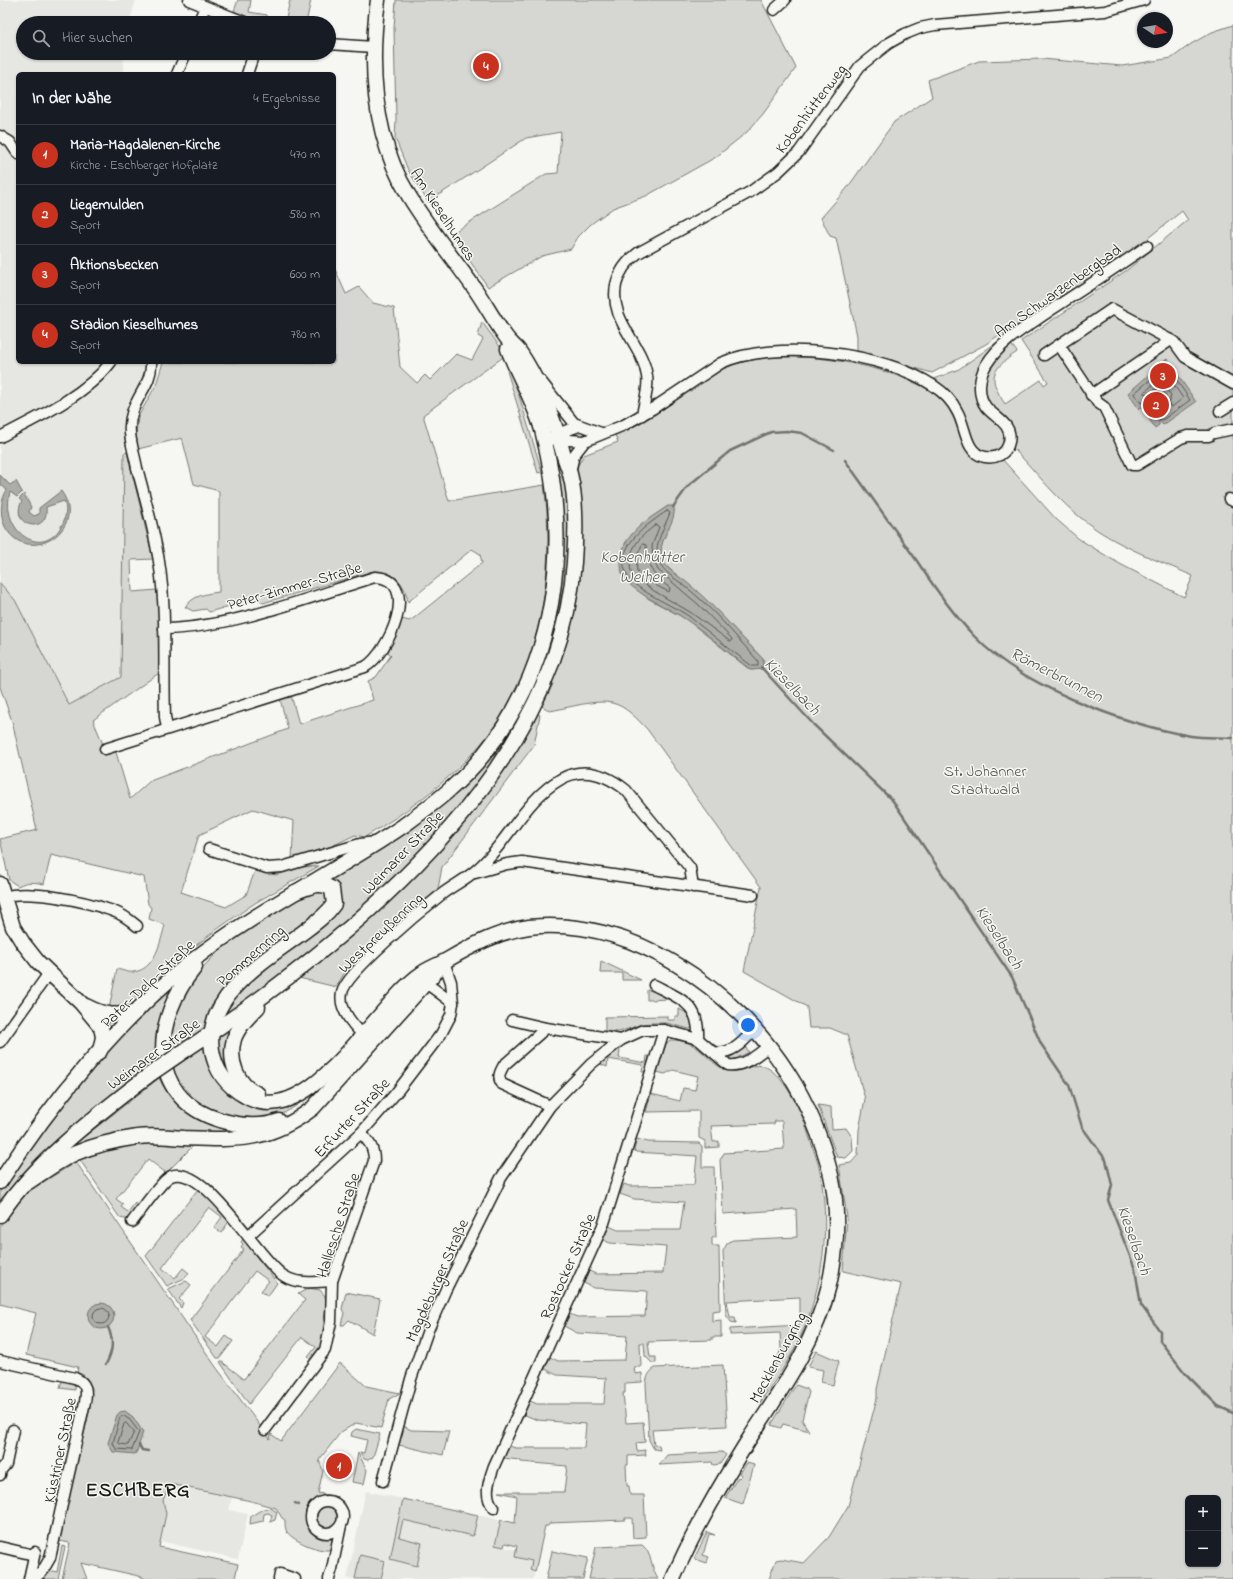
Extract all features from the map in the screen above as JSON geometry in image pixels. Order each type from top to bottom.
[{"type":"street","points":[[189,0],[230,16]]},
{"type":"street","name":"Am Kieselhumes","points":[[378,0],[373,47],[377,106],[385,141],[397,174],[410,198],[433,234],[475,289],[508,340],[517,348],[531,373]]},
{"type":"street","points":[[774,10],[785,0]]},
{"type":"street","name":"Kobenhüttenweg","points":[[642,415],[648,377],[643,362],[616,307],[615,293],[621,272],[629,261],[638,253],[750,192],[790,162],[860,66],[874,54],[905,34],[935,25],[1105,11],[1144,0]]},
{"type":"street","points":[[201,16],[205,6]]},
{"type":"street","points":[[336,44],[373,47]]},
{"type":"street","points":[[178,72],[183,60]]},
{"type":"street","points":[[248,72],[252,60]]},
{"type":"street","points":[[0,136],[10,142],[16,151]]},
{"type":"street","name":"Am Schwarzenbergbad","points":[[570,474],[574,455],[585,441],[601,433],[619,427],[642,415],[712,368],[730,359],[763,352],[784,350],[815,351],[869,360],[912,375],[933,385],[950,399],[957,411],[969,445],[974,453],[981,456],[994,457],[1005,451],[1009,444],[1010,432],[1008,427],[986,407],[982,400],[981,379],[985,366],[990,359],[1000,348],[1020,331],[1147,246]]},
{"type":"street","points":[[1044,355],[1112,309],[1171,340],[1185,357],[1233,384]]},
{"type":"street","name":"Am Kieselhumes","points":[[508,340],[509,350],[536,410]]},
{"type":"street","points":[[1091,395],[1171,340]]},
{"type":"street","points":[[1059,345],[1091,395],[1104,407],[1132,465],[1137,466],[1188,436],[1211,434],[1233,429]]},
{"type":"street","points":[[0,437],[88,385],[99,377],[109,364]]},
{"type":"street","points":[[151,364],[151,373],[135,402],[131,414],[130,434],[156,545],[163,594],[165,717],[167,728]]},
{"type":"street","points":[[531,373],[542,382],[567,416],[580,426],[601,433]]},
{"type":"street","name":"Weimarer Straße","points":[[0,1215],[24,1185],[65,1143],[149,1075],[289,978],[374,905],[441,838],[496,768],[523,725],[551,664],[568,603],[573,578],[575,521],[570,474],[552,439],[531,373]]},
{"type":"street","points":[[1220,411],[1233,403]]},
{"type":"street","name":"Pater-Delp-Straße","points":[[0,1182],[45,1118],[100,1051],[137,1011],[191,962],[223,939],[295,892],[379,842],[438,799],[482,757],[510,717],[526,690],[545,633],[556,574],[556,513],[552,439],[536,410]]},
{"type":"street","points":[[552,439],[580,426]]},
{"type":"street","name":"Am Schwarzenbergbad","points":[[552,439],[585,441]]},
{"type":"street","name":"Peter-Zimmer-Straße","points":[[105,749],[167,728],[365,667],[376,658],[382,649],[390,633],[400,602],[399,596],[392,583],[387,580],[375,578],[248,615],[181,628],[164,629]]},
{"type":"street","name":"Westpreußenring","points":[[367,1038],[351,1020],[341,1002],[341,994],[346,982],[360,966],[426,907],[471,875],[498,847],[544,791],[562,779],[584,773],[600,774],[613,779],[626,790],[690,868],[693,887]]},
{"type":"street","name":"Pater-Delp-Straße","points":[[209,848],[267,868],[282,867],[360,844],[379,842]]},
{"type":"street","name":"Westpreußenring","points":[[471,875],[522,862],[753,895]]},
{"type":"street","name":"Pommernring","points":[[295,892],[321,883],[325,884],[332,889],[334,904],[320,919],[268,958],[241,981],[219,1008],[210,1034],[213,1057],[217,1068],[234,1090],[257,1102],[265,1103],[283,1100],[304,1092],[316,1084],[426,983],[444,962]]},
{"type":"street","points":[[2,890],[14,894],[28,894],[97,906],[112,910],[137,926]]},
{"type":"street","points":[[2,890],[13,926],[22,943],[49,973],[81,1003],[101,1027],[103,1037],[100,1051]]},
{"type":"street","name":"Pommernring","points":[[24,1185],[75,1153],[118,1140],[139,1137],[244,1139],[276,1131],[295,1122],[313,1108],[413,980],[420,974],[480,942],[496,935],[524,928],[560,926],[601,933],[645,948],[688,972],[714,992],[754,1030]]},
{"type":"street","name":"Pommernring","points":[[223,939],[187,977],[176,996],[166,1020],[162,1041],[164,1058],[170,1081],[180,1095],[201,1112],[213,1118],[241,1125],[258,1125],[272,1123],[291,1116],[311,1104],[332,1085]]},
{"type":"street","name":"Erfurter Straße","points":[[248,1235],[361,1133],[396,1093],[444,1030],[451,1015],[453,1003],[451,982],[444,962]]},
{"type":"street","points":[[0,1042],[49,973]]},
{"type":"street","points":[[283,1100],[255,1093],[242,1083],[234,1068],[232,1049],[237,1034],[247,1018],[289,978]]},
{"type":"street","points":[[426,983],[453,1003]]},
{"type":"street","points":[[654,985],[692,1009],[698,1019],[698,1039]]},
{"type":"street","points":[[81,1003],[101,1013],[112,1016],[137,1011]]},
{"type":"street","points":[[512,1020],[546,1028],[621,1040]]},
{"type":"street","points":[[546,1028],[504,1066],[500,1072],[499,1080],[502,1084],[550,1106]]},
{"type":"street","name":"Magdeburger Straße","points":[[383,1481],[411,1379],[428,1330],[446,1289],[501,1178],[550,1106],[567,1086],[621,1040],[643,1030],[664,1030],[698,1039],[728,1064],[734,1065],[756,1057],[768,1046]]},
{"type":"street","name":"Rostocker Straße","points":[[494,1508],[490,1501],[488,1490],[494,1466],[604,1223],[664,1030]]},
{"type":"street","points":[[713,1052],[722,1053],[731,1051],[743,1043],[754,1030]]},
{"type":"street","name":"Mecklenburgring","points":[[673,1579],[688,1545],[711,1502],[808,1344],[824,1303],[830,1275],[836,1226],[833,1191],[828,1164],[808,1108],[786,1071],[754,1030]]},
{"type":"street","name":"Hallesche Straße","points":[[265,1430],[325,1350],[330,1328],[332,1281],[374,1162],[374,1151],[370,1143],[361,1133]]},
{"type":"street","points":[[132,1222],[166,1180],[177,1175],[188,1178],[216,1199],[248,1235],[275,1270],[285,1277],[303,1282],[332,1281]]},
{"type":"street","name":"Küstriner Straße","points":[[0,1361],[76,1378],[82,1382],[86,1389],[85,1402],[50,1558],[42,1572],[33,1579]]},
{"type":"street","points":[[0,1475],[1,1470],[6,1464],[14,1425]]},
{"type":"street","points":[[328,1579],[332,1569],[341,1525]]},
{"type":"street","points":[[0,1547],[33,1553],[29,1579]]},
{"type":"street","points":[[280,1577],[295,1579]]},
{"type":"shaded area","points":[[0,0],[136,0],[131,16],[16,16],[16,60],[124,60],[123,72],[16,72],[16,364],[145,364],[146,367],[145,375],[132,398],[125,422],[121,677],[69,705],[15,600],[0,583]]},
{"type":"shaded area","points":[[169,1484],[232,1497],[229,1510],[248,1514],[238,1559],[160,1541],[166,1514],[163,1500]]},
{"type":"shaded area","points":[[366,1491],[501,1520],[495,1545],[517,1550],[515,1557],[532,1561],[530,1570],[535,1572],[533,1579],[347,1579]]},
{"type":"green space","points":[[238,0],[251,0],[249,12],[267,16],[246,16],[234,11]]},
{"type":"green space","points":[[290,0],[311,0],[308,16],[287,16]]},
{"type":"green space","points":[[396,0],[761,0],[796,68],[763,114],[747,132],[716,157],[646,196],[613,208],[591,224],[578,237],[571,249],[542,256],[488,287],[451,234],[546,174],[558,173],[561,132],[526,138],[428,202],[408,170],[395,138],[394,28]]},
{"type":"green space","name":"St. Johanner Stadtwald","points":[[1233,25],[1233,1579],[769,1579],[776,1560],[781,1559],[804,1563],[829,1537],[848,1506],[877,1398],[877,1389],[901,1284],[843,1271],[847,1217],[839,1165],[851,1163],[858,1155],[859,1130],[865,1099],[847,1035],[830,1028],[809,1028],[807,1007],[744,971],[761,887],[647,729],[631,713],[622,707],[605,702],[581,704],[550,711],[542,706],[553,684],[551,679],[567,638],[576,604],[580,578],[582,522],[576,476],[578,465],[584,455],[618,442],[615,435],[654,415],[715,373],[735,364],[757,359],[806,357],[855,364],[898,376],[922,386],[934,393],[944,403],[950,412],[964,445],[970,454],[978,460],[988,462],[1002,459],[1056,519],[1079,539],[1118,563],[1184,597],[1193,576],[1138,552],[1098,531],[1066,505],[1048,486],[1013,448],[1014,435],[995,411],[986,394],[985,384],[986,375],[991,364],[1011,344],[1017,352],[1008,358],[997,369],[994,375],[994,380],[999,395],[1005,404],[1041,380],[1044,385],[1048,382],[1021,341],[1127,270],[1188,220],[1182,211],[1148,238],[1149,241],[1007,335],[1002,333],[986,344],[932,373],[857,351],[857,336],[836,238],[830,236],[821,218],[848,187],[894,122],[932,97],[928,80],[979,61],[1042,59],[1122,66],[1172,58],[1191,44],[1212,32]],"holes":[[[668,506],[665,535],[661,546],[661,556],[665,565],[705,599],[763,659],[763,669],[750,670],[686,619],[649,599],[625,580],[625,543],[642,524]]]},
{"type":"green space","points":[[336,272],[346,294],[359,287],[373,303],[394,308],[400,367],[417,383],[425,375],[430,380],[456,354],[472,360],[483,339],[478,336],[482,322],[506,355],[423,415],[449,501],[544,485],[548,550],[540,618],[532,650],[520,682],[505,711],[486,738],[473,753],[430,793],[365,837],[355,835],[332,846],[292,859],[294,821],[253,809],[199,835],[181,892],[226,907],[246,895],[255,871],[276,875],[302,867],[319,866],[255,903],[216,930],[167,968],[127,1005],[109,1009],[117,969],[131,972],[140,970],[147,966],[155,954],[165,925],[149,919],[151,908],[148,904],[144,877],[51,855],[44,884],[31,882],[18,886],[9,880],[0,839],[37,830],[12,721],[0,687],[0,583],[15,600],[69,705],[121,677],[124,453],[127,452],[153,559],[131,560],[132,592],[157,590],[159,621],[159,673],[93,720],[106,751],[115,749],[130,799],[150,781],[288,729],[280,699],[291,695],[299,724],[373,700],[368,681],[376,677],[391,655],[388,652],[402,619],[409,621],[414,618],[482,563],[480,554],[472,549],[408,602],[404,589],[397,579],[392,575],[380,571],[373,571],[263,603],[257,598],[209,612],[206,609],[193,611],[185,607],[192,600],[204,594],[219,592],[219,491],[194,484],[182,438],[138,449],[136,434],[138,417],[156,385],[162,364],[336,364]]},
{"type":"green space","points":[[997,342],[998,344],[990,353],[979,371],[975,389],[977,398],[982,407],[1001,427],[1005,436],[1005,441],[1000,450],[992,454],[987,454],[978,449],[972,440],[964,415],[959,405],[932,380],[959,369]]},
{"type":"green space","points":[[511,369],[542,472],[538,473],[507,371]]},
{"type":"green space","points":[[558,477],[565,477],[569,498],[571,543],[556,636],[533,694],[492,765],[437,834],[371,901],[334,934],[219,1022],[227,1006],[252,978],[267,964],[329,919],[325,879],[455,790],[543,654]]},
{"type":"green space","points":[[538,714],[540,715],[534,745],[442,867],[438,889],[355,961],[345,972],[336,987],[299,978],[334,950],[400,890],[462,825],[490,790],[515,753]]},
{"type":"green space","points":[[320,890],[326,892],[328,904],[265,954],[205,1030],[169,1053],[168,1033],[190,980],[224,946],[304,895]]},
{"type":"green space","points":[[601,961],[641,980],[622,980],[622,973],[600,973]]},
{"type":"green space","points":[[183,973],[158,1031],[157,1061],[0,1207],[0,1191],[5,1182],[66,1098],[147,1006]]},
{"type":"green space","points":[[647,990],[658,992],[671,999],[647,1000]]},
{"type":"green space","points":[[679,1009],[690,1015],[693,1027],[690,1029],[666,1023],[652,1023],[642,1024],[619,1032],[605,1031],[605,1017],[667,1016],[667,1020],[675,1020],[675,1016],[679,1016]]},
{"type":"green space","points":[[233,1025],[228,1074],[220,1058],[217,1037]]},
{"type":"green space","points":[[670,1040],[690,1044],[716,1064],[731,1071],[739,1071],[759,1065],[770,1069],[783,1082],[794,1099],[805,1123],[819,1167],[823,1189],[825,1232],[820,1276],[815,1297],[796,1347],[760,1403],[781,1349],[780,1333],[730,1335],[730,1329],[800,1325],[800,1297],[727,1301],[730,1317],[735,1317],[736,1323],[731,1322],[726,1315],[723,1251],[728,1242],[733,1240],[797,1237],[796,1209],[723,1214],[720,1160],[724,1153],[784,1149],[782,1121],[775,1121],[774,1124],[711,1126],[713,1142],[719,1141],[719,1147],[705,1148],[705,1141],[699,1138],[699,1111],[646,1112],[651,1094],[680,1101],[683,1088],[695,1090],[698,1076],[673,1070],[665,1074],[657,1072],[666,1044]]},
{"type":"green space","points":[[207,1044],[248,1103],[305,1097],[306,1099],[280,1114],[271,1118],[260,1120],[249,1120],[224,1115],[201,1104],[184,1090],[172,1069]]},
{"type":"green space","points":[[745,1047],[749,1052],[733,1060],[728,1059]]},
{"type":"green space","points":[[618,1049],[620,1050],[619,1058],[646,1063],[647,1056],[650,1056],[645,1072],[642,1072],[643,1065],[608,1059],[607,1067],[600,1064]]},
{"type":"green space","points":[[159,1078],[174,1101],[193,1117],[216,1127],[243,1132],[163,1132],[66,1153],[69,1147],[70,1148]]},
{"type":"green space","points":[[818,1105],[831,1107],[832,1129],[846,1128],[852,1137],[853,1151],[846,1158],[837,1157]]},
{"type":"green space","points":[[637,1139],[648,1142],[699,1143],[702,1146],[702,1167],[714,1167],[716,1237],[712,1238],[712,1246],[719,1246],[720,1310],[712,1311],[712,1321],[721,1320],[721,1337],[712,1337],[712,1340],[648,1342],[650,1357],[656,1357],[656,1363],[652,1363],[645,1356],[644,1343],[640,1343],[641,1367],[634,1367],[635,1374],[642,1373],[642,1382],[625,1383],[625,1393],[623,1393],[626,1423],[643,1422],[645,1442],[636,1443],[637,1451],[645,1450],[646,1455],[628,1456],[628,1465],[626,1465],[627,1486],[629,1486],[630,1495],[644,1495],[646,1537],[633,1538],[632,1518],[625,1518],[625,1520],[550,1523],[548,1526],[545,1526],[535,1572],[530,1570],[532,1561],[515,1557],[517,1546],[505,1543],[504,1547],[495,1545],[501,1520],[515,1523],[517,1496],[498,1492],[564,1492],[567,1466],[521,1462],[520,1460],[503,1458],[509,1446],[516,1448],[584,1448],[586,1424],[537,1420],[523,1414],[530,1401],[537,1404],[604,1404],[606,1378],[557,1375],[545,1369],[550,1357],[558,1361],[625,1360],[627,1336],[577,1333],[564,1326],[570,1314],[577,1317],[645,1316],[647,1291],[594,1288],[584,1283],[589,1271],[596,1274],[663,1273],[666,1247],[610,1243],[603,1240],[609,1226],[618,1230],[680,1230],[684,1202],[634,1199],[620,1194],[624,1184],[629,1186],[694,1185],[697,1156],[636,1152],[634,1150]]},
{"type":"green space","points":[[138,1143],[194,1145],[166,1173],[148,1159],[116,1199],[123,1204],[121,1207],[128,1212],[135,1203],[140,1207],[130,1220],[120,1218],[80,1160],[104,1151]]},
{"type":"green space","points":[[76,1162],[216,1367],[270,1439],[271,1434],[281,1441],[340,1363],[366,1386],[400,1393],[389,1399],[381,1428],[356,1423],[341,1432],[319,1460],[323,1471],[318,1493],[338,1497],[336,1504],[327,1502],[320,1503],[315,1507],[311,1519],[314,1526],[327,1533],[326,1536],[335,1542],[332,1549],[322,1550],[308,1546],[290,1536],[286,1529],[285,1520],[276,1508],[251,1501],[170,1484],[163,1500],[166,1514],[159,1547],[238,1564],[235,1578],[237,1579],[143,1579],[143,1577],[81,1563],[87,1579],[62,1579],[70,1543],[59,1541],[88,1416],[92,1388],[85,1378],[77,1373],[78,1367],[26,1355],[36,1313],[0,1304],[0,1226],[21,1198],[30,1190]]},
{"type":"green space","points":[[198,1189],[213,1201],[230,1220],[221,1233],[214,1228],[222,1217],[209,1207],[162,1268],[175,1278],[183,1268],[189,1273],[185,1278],[167,1286],[146,1256]]},
{"type":"green space","points":[[243,1239],[277,1283],[268,1296],[261,1291],[269,1281],[255,1271],[205,1337],[218,1347],[226,1336],[233,1341],[220,1358],[217,1358],[190,1320],[244,1249],[241,1247],[243,1244],[241,1242]]},
{"type":"green space","points":[[186,1281],[191,1285],[179,1299],[183,1303],[181,1308],[168,1289]]},
{"type":"green space","points":[[309,1288],[320,1290],[325,1296],[326,1303],[321,1348],[313,1361],[308,1357],[316,1347],[302,1337],[249,1404],[220,1362],[221,1361],[244,1379],[305,1300],[298,1294]]},
{"type":"green space","points":[[346,1292],[380,1299],[373,1334],[349,1320],[344,1325],[341,1325],[344,1313],[342,1309]]},
{"type":"green space","points":[[816,1351],[839,1361],[833,1385],[821,1382],[823,1370],[808,1367]]},
{"type":"green space","points":[[723,1365],[727,1426],[652,1430],[654,1445],[659,1445],[660,1450],[654,1449],[649,1440],[646,1384],[650,1373],[655,1368]]},
{"type":"green space","points":[[62,1380],[75,1385],[75,1390],[60,1388]]},
{"type":"green space","points":[[796,1385],[807,1389],[809,1392],[802,1420],[809,1431],[783,1424],[781,1428],[771,1425]]},
{"type":"green space","points":[[404,1426],[411,1430],[449,1431],[443,1455],[399,1445]]},
{"type":"green space","points":[[356,1429],[380,1434],[373,1457],[368,1460],[364,1459],[360,1452],[364,1453],[367,1440],[351,1436],[352,1432]]},
{"type":"green space","points":[[722,1452],[726,1455],[720,1464],[713,1465],[712,1462],[659,1465],[667,1455]]},
{"type":"green space","points":[[358,1453],[367,1470],[364,1484],[352,1482]]},
{"type":"green space","points":[[747,1463],[754,1465],[743,1504],[725,1498],[738,1477],[739,1478],[742,1475],[740,1473]]},
{"type":"green space","points":[[403,1499],[478,1515],[473,1536],[403,1520],[399,1537],[422,1543],[417,1566],[390,1559]]},
{"type":"green space","points":[[327,1503],[337,1507],[341,1517],[337,1527],[327,1531],[317,1527],[313,1517],[317,1507]]},
{"type":"green space","points":[[271,1508],[277,1512],[275,1520],[270,1522],[272,1515],[268,1513],[264,1514],[263,1521],[250,1524],[251,1516],[263,1509]]},
{"type":"green space","points":[[707,1532],[715,1535],[709,1534],[703,1555],[709,1557],[706,1563],[694,1559]]},
{"type":"green space","points":[[642,1545],[650,1556],[658,1579],[589,1579],[596,1547]]},
{"type":"green space","points":[[62,1546],[65,1547],[58,1579],[43,1579],[52,1571],[57,1572]]},
{"type":"green space","points":[[552,1551],[588,1558],[583,1579],[546,1579]]},
{"type":"green space","points":[[360,1555],[385,1561],[381,1579],[355,1579]]},
{"type":"water","points":[[1167,359],[1196,402],[1163,425],[1159,420],[1159,425],[1155,428],[1149,419],[1152,415],[1148,408],[1162,399],[1164,400],[1162,396],[1139,409],[1128,393]]},
{"type":"water","points":[[0,475],[10,485],[16,481],[22,492],[17,497],[10,492],[9,506],[11,519],[17,530],[25,537],[35,541],[44,541],[54,536],[62,525],[66,513],[64,501],[46,507],[46,516],[42,522],[36,525],[30,525],[24,522],[20,517],[19,510],[22,501],[19,499],[24,494],[31,507],[29,512],[34,516],[39,514],[39,508],[61,491],[68,506],[67,520],[61,531],[50,540],[37,544],[24,543],[12,536],[2,518],[2,501],[7,490],[0,484]]},
{"type":"water","name":"Kobenhütter Weiher","points":[[668,506],[674,506],[674,512],[661,548],[661,555],[664,564],[706,599],[763,659],[763,669],[751,670],[694,625],[678,614],[655,602],[625,580],[622,574],[621,566],[622,554],[625,545],[636,529]]},
{"type":"water","points":[[101,1303],[110,1307],[114,1316],[110,1325],[101,1329],[92,1325],[88,1316],[92,1307]]},
{"type":"water","points":[[125,1411],[133,1417],[143,1432],[135,1454],[113,1452],[108,1443],[117,1415],[120,1412]]},
{"type":"waterway","name":"Römerbrunnen","points":[[673,507],[688,486],[730,451],[771,432],[787,431],[802,433],[834,450]]},
{"type":"waterway","name":"Römerbrunnen","points":[[845,460],[951,609],[974,636],[994,654],[1018,671],[1045,686],[1105,712],[1135,722],[1191,736],[1233,738]]},
{"type":"waterway","name":"Kieselbach","points":[[761,667],[814,725],[893,801],[1012,977],[1041,1044],[1069,1085],[1082,1127],[1106,1160],[1112,1185],[1108,1200],[1135,1269],[1141,1305],[1160,1331],[1160,1341],[1185,1373],[1218,1406],[1233,1413]]},
{"type":"waterway","points":[[106,1364],[112,1346],[108,1327]]},
{"type":"waterway","points":[[139,1445],[142,1450],[148,1451]]},
{"type":"waterway","points":[[295,1503],[299,1505]]},
{"type":"place","name":"Stadion Kieselhumes","points":[[486,66]]},
{"type":"place","name":"Aktionsbecken","points":[[1163,376]]},
{"type":"place","name":"Liegemulden","points":[[1156,405]]},
{"type":"place","name":"Maria-Magdalenen-Kirche","points":[[339,1466]]},
{"type":"district","name":"ESCHBERG","points":[[138,1489]]}]
